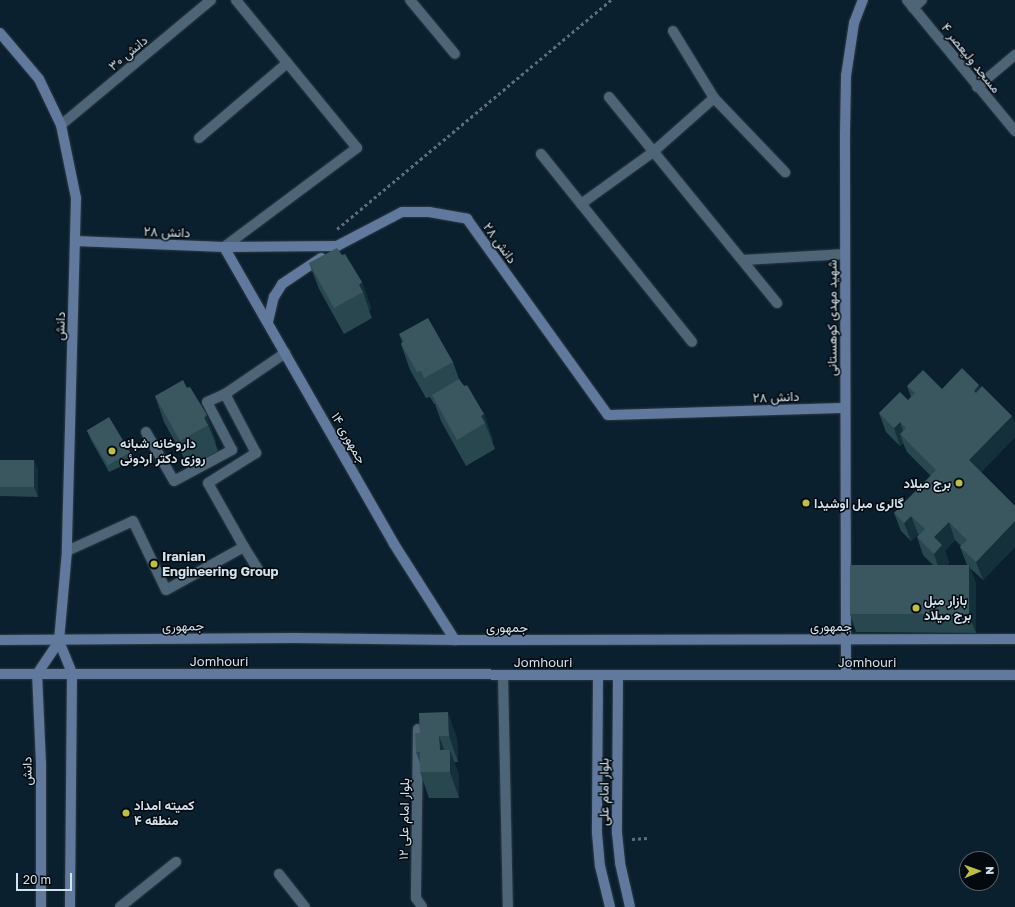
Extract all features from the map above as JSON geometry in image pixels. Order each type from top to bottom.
[{"type":"main road","name":"شهید مهدی کوهستانی","points":[[846,675],[844,408],[846,76],[854,23],[863,0]]},
{"type":"main road","name":"دانش","points":[[0,33],[38,79],[61,125],[76,198],[67,551],[59,640],[72,674],[70,907]]},
{"type":"main road","name":"دانش ۲۸","points":[[75,241],[224,247],[337,246],[402,212],[429,212],[467,219],[608,415],[844,408]]},
{"type":"main road","points":[[268,322],[274,297],[282,284],[337,246]]},
{"type":"main road","name":"جمهوری ۱۴","points":[[224,247],[394,544],[456,640]]},
{"type":"main road","name":"جمهوری","points":[[0,640],[294,638],[456,640],[1015,639]]},
{"type":"main road","name":"دانش","points":[[41,907],[41,764],[37,674],[59,640]]},
{"type":"main road","points":[[0,674],[72,674]]},
{"type":"main road","name":"Jomhouri","points":[[72,674],[1015,676]]},
{"type":"main road","name":"بلوار امام علی","points":[[598,675],[597,833],[600,866],[610,907]]},
{"type":"main road","name":"بلوار امام علی","points":[[618,675],[617,832],[620,863],[630,907]]},
{"type":"street","name":"دانش ۳۰","points":[[61,125],[211,0]]},
{"type":"street","points":[[224,247],[357,148],[236,0]]},
{"type":"street","points":[[410,0],[455,54]]},
{"type":"street","points":[[910,4],[922,0]]},
{"type":"street","name":"مسجد ولیعصر ۴","points":[[910,4],[977,87],[1015,131]]},
{"type":"street","points":[[673,31],[714,98],[785,172]]},
{"type":"street","points":[[977,87],[1015,55]]},
{"type":"street","points":[[199,138],[287,63]]},
{"type":"street","points":[[609,97],[744,260],[777,303]]},
{"type":"street","points":[[581,204],[653,152],[714,98]]},
{"type":"street","points":[[541,154],[692,342]]},
{"type":"street","points":[[744,260],[845,254]]},
{"type":"street","points":[[146,432],[174,481],[232,450],[207,402],[225,394],[286,353]]},
{"type":"street","points":[[225,394],[256,453],[208,483],[259,571]]},
{"type":"street","points":[[67,551],[134,521],[166,590],[244,547]]},
{"type":"street","points":[[503,675],[508,907]]},
{"type":"street","name":"بلوار امام علی ۱۲","points":[[418,729],[416,898],[422,907]]},
{"type":"street","points":[[120,907],[176,862]]},
{"type":"street","points":[[279,874],[305,907]]},
{"type":"path","points":[[314,247],[612,0]]},
{"type":"building","points":[[337,248],[342,255],[345,254],[362,282],[359,285],[363,292],[334,308],[309,263]]},
{"type":"building","points":[[428,318],[453,362],[424,378],[421,371],[417,372],[401,344],[404,341],[399,334]]},
{"type":"building","name":"برج میلاد","points":[[962,368],[979,385],[974,391],[976,393],[982,386],[1012,416],[969,460],[1015,506],[1015,521],[976,562],[960,547],[967,540],[949,522],[934,537],[942,545],[934,554],[917,537],[925,529],[911,516],[904,523],[894,513],[936,470],[900,434],[906,428],[900,422],[894,428],[879,413],[900,392],[908,400],[915,393],[907,386],[923,370],[942,389]]},
{"type":"building","points":[[459,379],[464,386],[467,385],[484,414],[481,416],[485,423],[457,440],[432,395]]},
{"type":"building","points":[[183,380],[187,388],[190,387],[207,415],[204,418],[208,425],[180,441],[155,396]]},
{"type":"building","name":"داروخانه شبانه روزی دکتر اردوئی","points":[[109,417],[130,452],[108,466],[87,430]]},
{"type":"building","points":[[0,460],[34,460],[34,487],[0,487]]},
{"type":"building","points":[[850,565],[969,565],[969,614],[850,614]]},
{"type":"building","points":[[448,712],[449,736],[439,736],[440,750],[450,750],[450,772],[420,772],[420,752],[416,752],[415,733],[420,733],[419,713]]},
{"type":"place","name":"داروخانه شبانه روزی دکتر اردوئی","points":[[112,451]]},
{"type":"place","name":"برج میلاد","points":[[959,483]]},
{"type":"place","name":"گالری مبل اوشیدا","points":[[806,503]]},
{"type":"place","name":"Iranian Engineering Group","points":[[154,564]]},
{"type":"place","name":"بازار مبل برج میلاد","points":[[916,608]]},
{"type":"place","name":"کمیته امداد منطقه ۴","points":[[126,813]]}]
